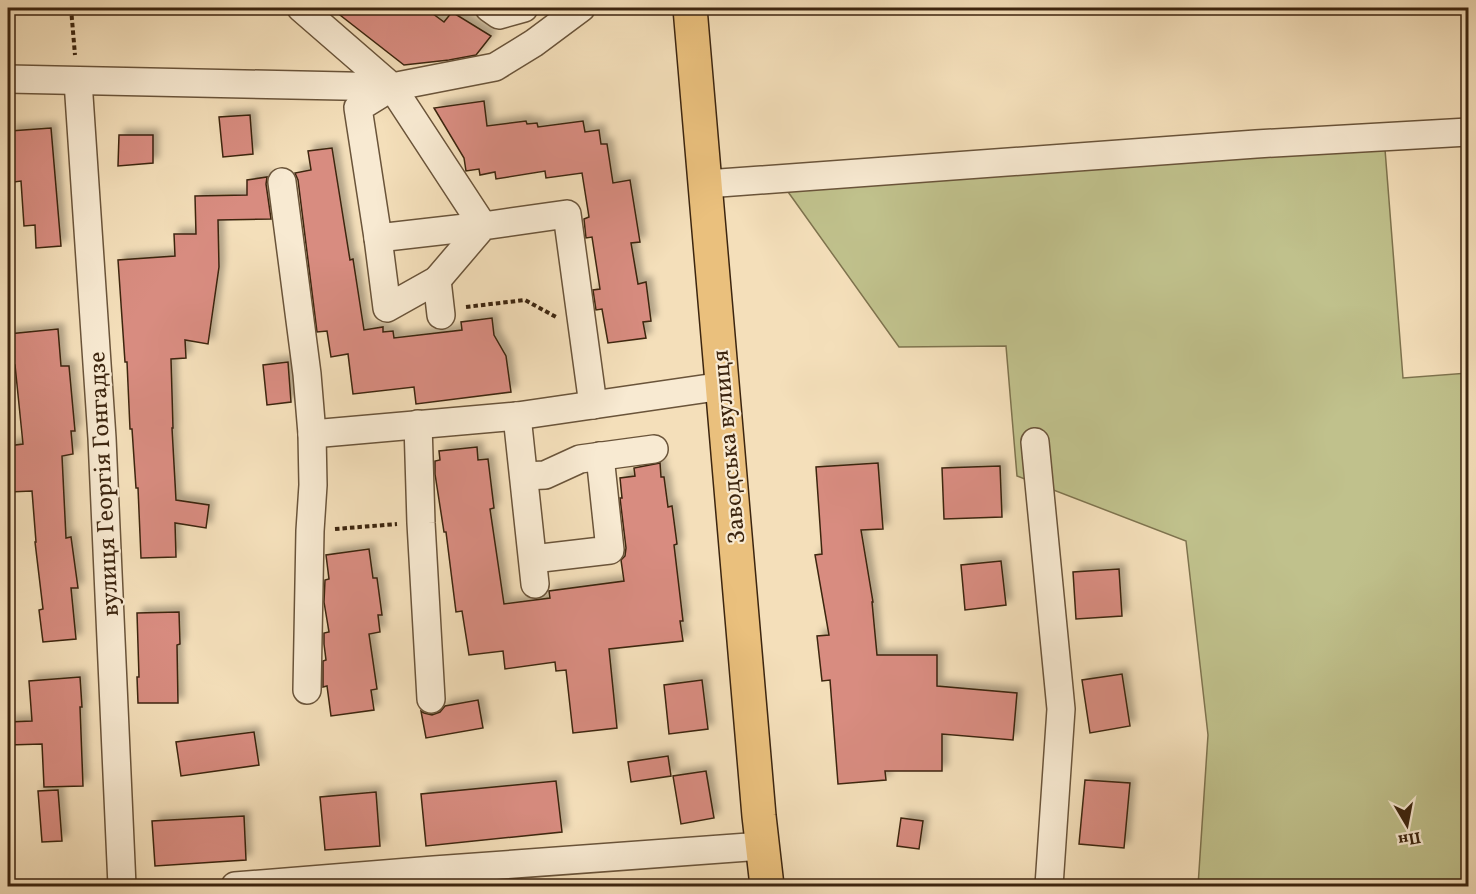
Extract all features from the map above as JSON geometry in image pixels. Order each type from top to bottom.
[{"type":"main road","name":"Заводська вулиця","points":[[690,8],[767,886]]},
{"type":"street","points":[[301,8],[392,87],[483,226]]},
{"type":"street","points":[[489,8],[499,15],[524,8]]},
{"type":"street","points":[[8,79],[392,87],[495,67],[534,43],[581,8]]},
{"type":"street","name":"вулиця Георгія Гонгадзе","points":[[78,81],[102,438],[122,886]]},
{"type":"street","points":[[392,87],[358,108],[387,308],[437,280],[483,226]]},
{"type":"street","points":[[706,184],[1232,146],[1468,132]]},
{"type":"street","points":[[282,182],[307,374],[312,434],[313,485],[307,690]]},
{"type":"street","points":[[378,238],[567,214],[593,405]]},
{"type":"street","points":[[437,280],[441,312]]},
{"type":"street","points":[[312,434],[517,416],[723,386]]},
{"type":"street","points":[[517,416],[534,571],[610,550],[600,456]]},
{"type":"street","points":[[418,424],[431,699]]},
{"type":"street","points":[[1035,442],[1061,709],[1049,886]]},
{"type":"street","points":[[524,476],[545,475],[580,459],[654,448]]},
{"type":"street","points":[[235,886],[435,878],[762,846]]},
{"type":"path","points":[[71,8],[78,81]]},
{"type":"path","points":[[441,312],[525,300],[583,331]]},
{"type":"path","points":[[310,531],[421,523]]},
{"type":"green space","points":[[1383,124],[1403,378],[1468,373],[1468,886],[1198,886],[1208,735],[1186,541],[1017,476],[1006,346],[899,347],[781,182]]},
{"type":"building","points":[[331,8],[425,8],[444,22],[452,12],[491,36],[476,55],[404,65]]},
{"type":"building","points":[[484,101],[487,126],[526,121],[527,124],[537,123],[538,127],[583,121],[585,132],[599,130],[601,144],[607,144],[613,183],[630,180],[640,242],[631,243],[638,284],[646,282],[651,321],[643,322],[646,338],[608,343],[602,309],[596,310],[593,290],[600,289],[592,237],[586,238],[584,219],[589,217],[582,173],[546,178],[545,171],[496,179],[495,172],[480,175],[479,169],[466,171],[464,158],[434,108]]},
{"type":"building","points":[[250,115],[253,154],[223,157],[219,117]]},
{"type":"building","points":[[51,128],[61,246],[36,248],[35,225],[24,226],[21,181],[14,182],[10,131]]},
{"type":"building","points":[[119,135],[153,135],[153,163],[118,166]]},
{"type":"building","points":[[332,148],[364,330],[383,327],[383,332],[393,331],[394,338],[462,330],[461,322],[492,318],[494,335],[506,356],[511,392],[416,404],[414,387],[353,394],[348,354],[331,357],[327,331],[317,332],[298,180],[295,173],[311,170],[308,151]]},
{"type":"building","points":[[267,177],[271,219],[218,220],[219,267],[208,344],[185,340],[186,358],[171,359],[176,500],[209,505],[206,528],[175,523],[176,557],[141,558],[138,488],[136,488],[132,429],[130,429],[118,260],[175,256],[174,234],[196,234],[195,196],[247,195],[247,180]]},
{"type":"building","points":[[58,329],[61,366],[69,366],[75,431],[71,431],[73,454],[62,456],[66,538],[71,537],[78,588],[71,588],[76,639],[43,642],[39,610],[43,609],[32,491],[9,492],[8,446],[23,444],[15,365],[8,366],[8,334]]},
{"type":"building","points":[[288,362],[291,402],[267,405],[263,365]]},
{"type":"building","points":[[477,447],[478,460],[488,459],[494,508],[490,509],[504,604],[550,598],[549,591],[624,581],[621,560],[625,556],[626,548],[620,478],[635,476],[634,468],[660,463],[668,507],[672,506],[677,544],[674,545],[683,621],[680,621],[683,641],[609,649],[617,728],[573,733],[566,670],[556,671],[555,662],[505,669],[503,651],[469,655],[462,611],[456,612],[435,461],[440,460],[439,451]]},
{"type":"building","points":[[878,463],[883,529],[861,530],[873,602],[877,655],[937,655],[937,686],[1017,693],[1013,740],[942,734],[942,771],[885,771],[886,780],[838,784],[830,680],[822,681],[817,636],[829,635],[815,555],[822,554],[816,467]]},
{"type":"building","points":[[1000,466],[1002,517],[944,519],[942,468]]},
{"type":"building","points":[[369,549],[373,578],[377,578],[382,615],[378,615],[380,632],[369,634],[377,689],[371,690],[374,710],[331,716],[327,686],[323,687],[323,661],[326,660],[324,633],[329,632],[324,602],[325,580],[329,579],[326,555]]},
{"type":"building","points":[[1001,561],[1006,605],[965,610],[961,565]]},
{"type":"building","points":[[1119,569],[1122,616],[1076,619],[1073,572]]},
{"type":"building","points":[[179,612],[178,703],[138,703],[137,613]]},
{"type":"building","points":[[1122,674],[1130,726],[1090,733],[1082,680]]},
{"type":"building","points":[[80,677],[83,786],[44,787],[42,744],[8,745],[8,722],[32,721],[29,681]]},
{"type":"building","points":[[702,680],[708,729],[669,734],[664,685]]},
{"type":"building","points":[[478,700],[483,728],[426,738],[421,711],[432,715],[440,712],[445,706]]},
{"type":"building","points":[[254,732],[259,765],[181,776],[176,742]]},
{"type":"building","points":[[668,756],[671,776],[631,782],[628,762]]},
{"type":"building","points":[[706,771],[714,818],[681,824],[673,776]]},
{"type":"building","points":[[1085,780],[1130,783],[1124,848],[1079,844]]},
{"type":"building","points":[[556,781],[562,832],[426,846],[421,794]]},
{"type":"building","points":[[58,790],[62,841],[42,842],[38,791]]},
{"type":"building","points":[[376,792],[380,846],[325,850],[320,797]]},
{"type":"building","points":[[244,816],[246,860],[155,866],[152,821]]},
{"type":"building","points":[[901,818],[923,821],[919,849],[897,846]]}]
